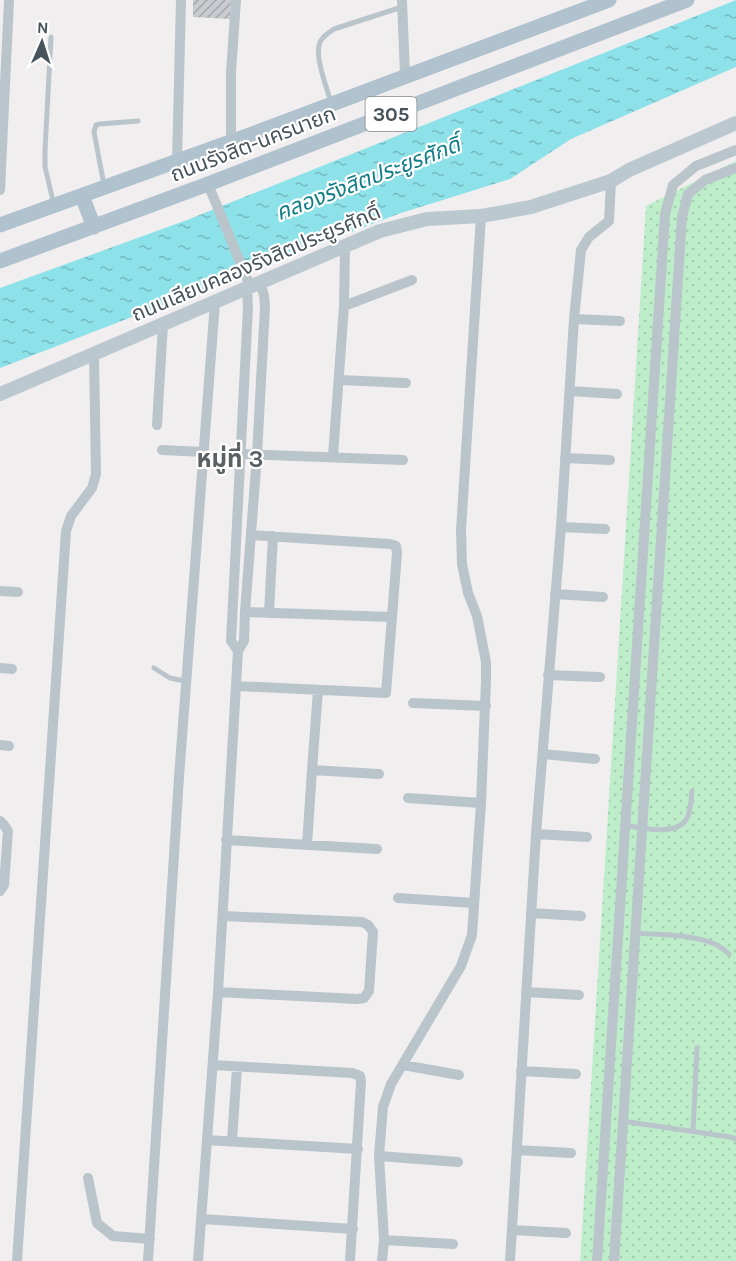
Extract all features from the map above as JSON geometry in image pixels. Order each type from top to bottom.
[{"type":"main road","name":"ถนนรังสิต-นครนายก","points":[[0,225],[405,76],[579,6],[609,0]]},
{"type":"main road","name":"ถนนรังสิต-นครนายก","points":[[0,261],[210,188],[687,0]]},
{"type":"main road","points":[[82,196],[94,227]]},
{"type":"street","points":[[0,190],[9,0]]},
{"type":"street","points":[[177,161],[182,0]]},
{"type":"street","points":[[231,141],[231,72],[236,0]]},
{"type":"street","points":[[402,4],[405,76]]},
{"type":"street","name":"ถนนเลียบคลองรังสิตประยูรศักดิ์","points":[[0,394],[215,302],[251,283],[380,231],[427,219],[481,216],[531,207],[611,181],[629,170],[736,123]]},
{"type":"street","points":[[597,1261],[665,214],[673,185],[696,166],[736,150]]},
{"type":"street","points":[[614,1261],[682,217],[688,194],[705,180],[736,168]]},
{"type":"street","points":[[510,1261],[536,834],[561,527],[574,319],[581,250],[589,237],[609,221],[611,181]]},
{"type":"street","points":[[198,1261],[223,916],[238,651],[244,641],[265,307],[264,295],[251,283],[210,188]]},
{"type":"street","points":[[382,1261],[384,1240],[380,1156],[383,1107],[390,1084],[461,966],[472,935],[486,706],[486,662],[477,616],[468,593],[462,564],[460,530],[481,216]]},
{"type":"street","points":[[333,456],[340,380],[345,246]]},
{"type":"street","points":[[344,306],[412,280]]},
{"type":"street","points":[[238,651],[231,641],[251,283]]},
{"type":"street","points":[[148,1261],[186,681],[215,302]]},
{"type":"street","points":[[574,319],[620,321]]},
{"type":"street","points":[[157,425],[163,324]]},
{"type":"street","points":[[656,353],[673,355]]},
{"type":"street","points":[[17,1261],[66,531],[71,516],[92,488],[96,474],[94,355]]},
{"type":"street","points":[[340,380],[406,383]]},
{"type":"street","points":[[570,391],[617,393]]},
{"type":"street","points":[[162,450],[204,453]]},
{"type":"street","points":[[241,454],[403,460]]},
{"type":"street","points":[[565,458],[610,460]]},
{"type":"street","points":[[561,527],[605,529]]},
{"type":"street","points":[[236,686],[386,693],[398,553],[396,546],[251,535]]},
{"type":"street","points":[[268,613],[273,536]]},
{"type":"street","points":[[640,586],[657,588]]},
{"type":"street","points":[[0,591],[18,592]]},
{"type":"street","points":[[555,594],[603,597]]},
{"type":"street","points":[[245,612],[392,617]]},
{"type":"street","points":[[0,668],[12,669]]},
{"type":"street","points":[[548,675],[600,677]]},
{"type":"street","points":[[307,845],[318,690]]},
{"type":"street","points":[[413,703],[486,706]]},
{"type":"street","points":[[543,754],[595,759]]},
{"type":"street","points":[[312,770],[379,774]]},
{"type":"street","points":[[408,798],[481,803]]},
{"type":"street","points":[[0,821],[8,831],[4,885],[0,891]]},
{"type":"street","points":[[536,834],[587,837]]},
{"type":"street","points":[[226,840],[377,849]]},
{"type":"street","points":[[398,898],[474,903]]},
{"type":"street","points":[[531,913],[582,916]]},
{"type":"street","points":[[218,992],[364,998],[369,991],[373,932],[368,925],[362,922],[223,916]]},
{"type":"street","points":[[526,992],[579,995]]},
{"type":"street","points":[[213,1065],[352,1073],[360,1076],[358,1149],[350,1261]]},
{"type":"street","points":[[402,1065],[459,1075]]},
{"type":"street","points":[[232,1141],[237,1067]]},
{"type":"street","points":[[609,1068],[626,1070]]},
{"type":"street","points":[[521,1071],[576,1074]]},
{"type":"street","points":[[207,1140],[358,1149]]},
{"type":"street","points":[[517,1150],[571,1153]]},
{"type":"street","points":[[380,1156],[458,1162]]},
{"type":"street","points":[[88,1178],[97,1223],[113,1236],[150,1239]]},
{"type":"street","points":[[202,1219],[352,1229]]},
{"type":"street","points":[[512,1230],[566,1233]]},
{"type":"street","points":[[384,1240],[453,1244]]},
{"type":"lane","points":[[331,103],[318,56],[319,44],[324,35],[334,29],[402,4]]},
{"type":"lane","points":[[51,37],[45,167],[54,206]]},
{"type":"lane","points":[[104,188],[94,132],[96,125],[138,121]]},
{"type":"lane","points":[[154,668],[170,678],[186,681]]},
{"type":"lane","points":[[625,825],[671,830],[681,825],[688,819],[692,791]]},
{"type":"lane","points":[[635,933],[705,941],[729,954]]},
{"type":"lane","points":[[693,1131],[697,1048]]},
{"type":"lane","points":[[622,1121],[736,1139]]},
{"type":"green space","points":[[736,161],[736,1261],[580,1261],[646,206]]},
{"type":"water","name":"คลองรังสิตประยูรศักดิ์","points":[[736,0],[736,67],[571,139],[510,179],[398,214],[0,368],[0,288],[187,220]]},
{"type":"building","points":[[193,0],[231,0],[230,19],[193,17]]},
{"type":"district","name":"หมู่ที่ 3","points":[[230,459]]}]
